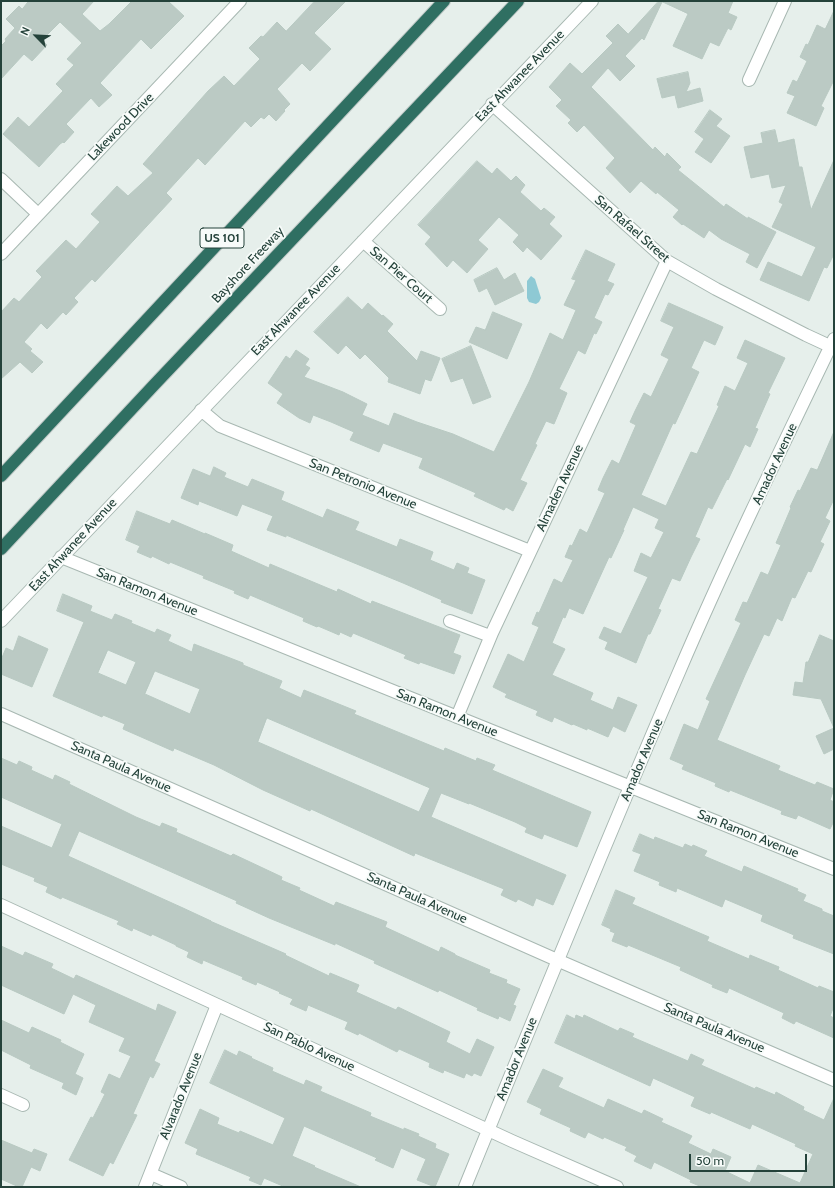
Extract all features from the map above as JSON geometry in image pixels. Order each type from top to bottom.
[{"type":"highway","name":"US 101","points":[[1,476],[444,1]]},
{"type":"highway","name":"Bayshore Freeway","points":[[1,549],[154,385],[518,1]]},
{"type":"street","name":"Lakewood Drive","points":[[1,254],[240,1]]},
{"type":"street","name":"East Ahwanee Avenue","points":[[1,620],[492,104],[592,1]]},
{"type":"street","points":[[750,80],[785,1]]},
{"type":"street","name":"San Rafael Street","points":[[492,104],[667,261],[716,289],[833,344]]},
{"type":"street","points":[[1,179],[38,214]]},
{"type":"street","name":"San Pier Court","points":[[363,241],[440,309]]},
{"type":"street","name":"Almaden Avenue","points":[[457,717],[490,636],[667,261]]},
{"type":"street","name":"Amador Avenue","points":[[465,1187],[557,960],[683,663],[738,541],[833,344]]},
{"type":"street","name":"San Petronio Avenue","points":[[201,410],[220,426],[530,551]]},
{"type":"street","name":"San Ramon Avenue","points":[[61,557],[834,868]]},
{"type":"street","points":[[450,621],[490,636]]},
{"type":"street","name":"Santa Paula Avenue","points":[[1,714],[557,960],[834,1080]]},
{"type":"street","name":"San Pablo Avenue","points":[[1,906],[488,1130],[617,1187]]},
{"type":"street","name":"Alvarado Avenue","points":[[145,1187],[217,1005]]},
{"type":"street","points":[[1,1095],[23,1105]]},
{"type":"street","points":[[151,1174],[181,1187]]},
{"type":"water","points":[[531,276],[535,279],[541,298],[536,304],[529,302],[527,298],[527,281]]},
{"type":"building","points":[[29,1],[94,1],[82,14],[100,31],[132,1],[168,1],[184,16],[151,49],[141,39],[100,83],[112,95],[99,107],[91,98],[66,124],[74,132],[64,143],[63,142],[60,144],[39,167],[3,134],[18,117],[29,127],[63,91],[56,84],[74,65],[67,59],[82,43],[60,22],[42,40],[47,45],[32,61],[24,54],[1,79],[1,46],[15,28],[6,19],[19,6],[22,9]]},
{"type":"building","points":[[315,1],[346,1],[314,33],[331,49],[310,71],[302,63],[277,89],[290,104],[284,110],[285,111],[276,121],[269,114],[264,119],[261,117],[251,127],[245,121],[205,165],[198,158],[166,193],[172,199],[95,282],[92,279],[74,298],[78,302],[66,315],[63,312],[47,329],[41,323],[24,342],[32,349],[30,351],[43,362],[32,373],[20,362],[1,379],[1,312],[14,298],[19,302],[42,277],[36,271],[66,240],[76,249],[100,222],[91,214],[117,186],[128,196],[153,173],[143,164],[208,91],[224,76],[234,86],[260,59],[249,48],[261,36],[263,37],[277,22],[286,31]]},
{"type":"building","points":[[659,1],[662,2],[644,40],[642,38],[625,56],[635,66],[620,81],[608,68],[591,87],[653,150],[655,147],[665,157],[667,153],[681,167],[678,170],[724,207],[726,204],[748,219],[748,217],[776,232],[757,268],[746,262],[750,254],[721,239],[709,230],[704,238],[683,224],[682,225],[673,217],[679,210],[657,192],[656,194],[641,181],[630,193],[606,168],[615,158],[584,125],[577,132],[568,123],[571,120],[556,106],[562,100],[549,87],[570,63],[582,74],[613,43],[606,36],[618,24],[628,34]]},
{"type":"building","points":[[661,1],[733,1],[728,13],[737,17],[731,30],[728,28],[719,46],[710,42],[702,59],[673,46],[688,14]]},
{"type":"building","points":[[834,11],[834,80],[821,106],[824,108],[816,126],[787,113],[795,96],[787,93],[793,80],[797,82],[807,61],[800,57],[806,44],[808,45],[817,25],[825,29]]},
{"type":"building","points":[[688,72],[690,83],[686,92],[700,88],[703,101],[678,108],[675,95],[662,98],[657,79]]},
{"type":"building","points":[[710,110],[722,119],[716,126],[730,136],[711,163],[695,152],[704,139],[695,132]]},
{"type":"building","points":[[775,130],[778,143],[794,139],[799,167],[802,167],[811,210],[834,160],[834,254],[827,268],[824,267],[809,301],[760,280],[768,262],[802,277],[816,247],[772,227],[783,204],[779,202],[786,185],[772,188],[769,174],[751,178],[744,147],[763,143],[761,133]]},
{"type":"building","points":[[477,161],[492,174],[497,168],[511,181],[516,176],[525,185],[520,192],[541,211],[544,208],[555,217],[549,224],[562,236],[541,260],[527,247],[523,252],[513,242],[519,235],[499,217],[478,240],[488,249],[467,273],[453,260],[447,267],[425,244],[431,237],[418,225]]},
{"type":"building","points":[[586,250],[615,264],[607,281],[614,284],[608,295],[605,294],[594,318],[602,322],[596,334],[594,333],[585,354],[578,350],[559,389],[567,393],[554,424],[546,421],[535,444],[537,445],[520,480],[527,483],[513,511],[506,507],[504,510],[474,496],[476,493],[419,468],[423,458],[383,443],[379,452],[350,440],[354,432],[313,415],[310,423],[299,418],[277,403],[283,394],[268,383],[286,356],[290,359],[296,350],[309,359],[305,365],[310,368],[304,377],[343,392],[367,404],[362,415],[389,426],[394,413],[453,434],[494,452],[529,382],[550,333],[563,340],[576,310],[564,305],[576,280],[572,279]]},
{"type":"building","points":[[497,268],[504,280],[515,273],[524,291],[495,305],[487,288],[479,292],[474,280]]},
{"type":"building","points":[[348,297],[362,310],[368,303],[393,324],[387,331],[417,361],[421,351],[440,358],[431,381],[425,379],[420,394],[388,382],[389,378],[365,354],[360,359],[346,345],[338,354],[314,332]]},
{"type":"building","points":[[669,303],[723,327],[715,345],[704,340],[691,368],[699,372],[675,424],[673,423],[641,495],[666,506],[691,452],[697,454],[719,406],[717,405],[725,386],[735,391],[748,363],[737,358],[745,340],[785,358],[768,393],[770,394],[755,428],[758,429],[750,447],[745,444],[712,509],[708,507],[695,537],[700,539],[680,581],[672,578],[658,609],[661,610],[650,634],[648,634],[636,663],[605,649],[608,642],[599,638],[604,627],[621,634],[648,577],[634,571],[641,553],[651,558],[664,532],[655,528],[659,519],[633,507],[611,558],[609,557],[583,614],[569,608],[565,618],[563,617],[552,643],[565,649],[552,675],[593,693],[590,700],[613,710],[618,697],[637,705],[625,732],[613,726],[608,737],[587,728],[587,730],[573,724],[572,725],[554,717],[552,722],[536,715],[538,711],[505,697],[507,694],[493,687],[508,654],[524,662],[539,627],[532,624],[537,612],[539,613],[554,579],[562,583],[573,560],[565,557],[570,545],[572,546],[580,529],[587,533],[605,493],[598,490],[603,478],[612,460],[619,464],[636,425],[630,422],[635,411],[644,393],[651,397],[669,359],[661,355],[674,327],[661,321]]},
{"type":"building","points":[[493,312],[522,324],[507,359],[469,342],[476,327],[485,330]]},
{"type":"building","points":[[471,346],[491,397],[473,404],[463,378],[451,382],[442,359]]},
{"type":"building","points":[[834,432],[834,499],[825,518],[830,521],[820,542],[824,544],[811,572],[808,571],[795,598],[792,597],[782,621],[777,618],[769,636],[764,634],[717,740],[780,766],[778,770],[815,785],[817,782],[834,789],[830,800],[834,802],[834,821],[830,829],[798,815],[796,819],[781,814],[782,811],[730,790],[729,792],[715,786],[716,783],[682,769],[684,765],[670,759],[684,724],[698,730],[710,701],[706,699],[741,623],[735,620],[743,602],[747,603],[761,572],[768,575],[781,545],[776,543],[791,508],[790,507],[798,490],[800,491],[811,468],[817,470]]},
{"type":"building","points":[[214,467],[226,473],[224,477],[248,487],[252,479],[284,492],[281,500],[323,518],[327,509],[359,522],[355,530],[397,547],[400,539],[433,552],[430,560],[454,570],[457,563],[469,568],[467,573],[485,580],[472,614],[441,602],[442,600],[403,583],[286,535],[286,537],[267,530],[273,516],[242,504],[237,516],[199,501],[198,505],[181,498],[193,469],[210,476]]},
{"type":"building","points":[[137,511],[170,524],[172,520],[233,545],[231,551],[269,568],[270,564],[337,592],[338,589],[371,604],[372,601],[460,635],[453,653],[461,656],[454,674],[404,658],[406,655],[353,633],[351,637],[340,632],[339,635],[318,626],[317,627],[303,621],[304,618],[250,595],[248,599],[234,593],[235,591],[203,578],[204,576],[170,562],[169,564],[152,556],[151,558],[137,552],[140,546],[126,540]]},
{"type":"building","points":[[63,594],[92,606],[90,611],[112,620],[115,614],[132,621],[131,623],[155,633],[157,629],[171,635],[168,641],[192,652],[194,644],[243,663],[243,665],[282,681],[279,688],[301,698],[304,690],[356,711],[354,714],[444,751],[445,748],[476,761],[477,758],[495,765],[492,770],[591,812],[577,847],[544,834],[542,839],[525,832],[527,828],[515,822],[441,793],[431,817],[566,875],[553,905],[536,898],[533,906],[518,899],[516,902],[501,895],[504,889],[415,853],[414,856],[311,809],[310,811],[263,790],[214,765],[174,748],[173,751],[123,729],[125,724],[103,715],[102,717],[53,696],[84,622],[57,611]],"holes":[[[108,650],[136,662],[126,685],[98,673]],[[155,671],[200,689],[190,714],[145,694]],[[267,718],[430,788],[419,812],[258,742]]]},
{"type":"building","points":[[820,635],[834,641],[834,728],[821,699],[793,695],[795,682],[803,683],[806,662],[808,662]]},
{"type":"building","points":[[19,636],[48,649],[32,687],[1,674],[1,660],[6,648],[13,651]]},
{"type":"building","points":[[834,728],[834,749],[824,754],[816,736]]},
{"type":"building","points":[[1,758],[17,765],[19,761],[32,767],[31,770],[53,780],[55,775],[70,782],[69,784],[136,817],[160,827],[162,823],[177,829],[176,832],[231,856],[233,854],[282,877],[281,880],[300,888],[299,890],[334,906],[336,902],[387,922],[385,927],[439,952],[441,947],[455,955],[490,970],[489,973],[507,980],[506,983],[520,989],[513,1005],[516,1006],[510,1021],[499,1016],[498,1019],[477,1010],[478,1008],[439,990],[438,992],[374,963],[375,961],[335,943],[335,945],[269,918],[236,903],[237,901],[79,831],[68,856],[286,954],[285,955],[329,976],[330,973],[359,985],[356,992],[396,1010],[398,1007],[450,1032],[446,1042],[470,1054],[477,1039],[494,1047],[481,1076],[474,1073],[472,1076],[466,1073],[464,1078],[444,1070],[443,1073],[429,1067],[430,1063],[399,1049],[397,1052],[359,1033],[358,1035],[345,1029],[348,1022],[308,1005],[306,1011],[290,1004],[293,999],[279,993],[280,992],[257,982],[256,985],[242,979],[243,977],[203,960],[202,964],[187,957],[189,952],[176,945],[152,934],[151,936],[133,928],[132,931],[117,924],[119,921],[62,897],[61,899],[46,892],[48,887],[34,881],[35,878],[1,864],[1,826],[52,848],[62,824],[1,797]]},
{"type":"building","points":[[640,834],[654,840],[655,837],[683,848],[685,844],[692,847],[693,845],[707,851],[704,856],[742,872],[744,866],[798,889],[797,891],[806,895],[803,901],[834,916],[834,954],[793,938],[794,935],[761,921],[763,915],[725,899],[722,907],[677,888],[676,892],[659,885],[660,882],[634,871],[641,854],[633,851]]},
{"type":"building","points":[[616,890],[635,898],[632,904],[709,937],[707,941],[749,959],[750,955],[779,967],[778,970],[818,988],[819,986],[834,992],[834,1006],[830,1016],[834,1018],[834,1038],[796,1021],[794,1024],[782,1018],[784,1013],[729,988],[727,993],[712,987],[713,985],[680,970],[681,967],[628,945],[627,947],[612,941],[615,933],[610,931],[611,929],[602,925]]},
{"type":"building","points":[[1,946],[23,956],[25,952],[53,964],[51,968],[74,979],[76,975],[156,1011],[158,1004],[176,1012],[154,1061],[160,1064],[153,1078],[150,1076],[133,1114],[137,1115],[113,1164],[110,1162],[103,1176],[69,1160],[91,1117],[93,1118],[105,1094],[101,1092],[109,1074],[120,1079],[131,1056],[119,1051],[125,1038],[89,1022],[96,1005],[73,994],[64,1014],[1,985]]},
{"type":"building","points":[[567,1015],[575,1019],[576,1015],[583,1018],[584,1015],[618,1031],[620,1028],[634,1034],[632,1037],[688,1061],[691,1054],[704,1060],[701,1065],[755,1089],[756,1087],[775,1095],[776,1092],[804,1107],[803,1110],[824,1120],[834,1098],[834,1187],[702,1187],[654,1162],[651,1169],[634,1161],[637,1156],[625,1150],[627,1147],[588,1132],[585,1138],[570,1131],[571,1128],[540,1114],[542,1109],[527,1102],[543,1069],[563,1078],[558,1087],[604,1108],[608,1099],[642,1114],[644,1110],[663,1119],[661,1122],[692,1136],[688,1143],[711,1154],[713,1149],[731,1157],[725,1171],[750,1183],[758,1165],[800,1183],[813,1154],[795,1146],[796,1144],[752,1124],[750,1129],[711,1112],[710,1114],[691,1106],[695,1097],[653,1078],[650,1086],[555,1043]]},
{"type":"building","points":[[1,1020],[29,1033],[32,1027],[61,1040],[60,1042],[84,1054],[75,1074],[83,1078],[76,1095],[62,1088],[64,1083],[30,1068],[31,1065],[1,1050]]},
{"type":"building","points":[[225,1050],[237,1056],[239,1051],[273,1068],[272,1071],[304,1085],[306,1080],[322,1087],[320,1091],[371,1113],[370,1116],[404,1130],[404,1128],[419,1134],[418,1136],[436,1144],[435,1148],[449,1154],[435,1187],[417,1180],[426,1159],[401,1148],[393,1168],[375,1160],[377,1158],[304,1126],[292,1156],[361,1187],[285,1187],[264,1178],[261,1185],[249,1180],[251,1177],[196,1154],[198,1149],[185,1143],[200,1109],[219,1118],[217,1124],[239,1133],[240,1131],[273,1145],[285,1118],[210,1083]]},
{"type":"building","points":[[1,1140],[32,1153],[34,1149],[47,1154],[40,1171],[31,1167],[22,1187],[1,1179]]}]
